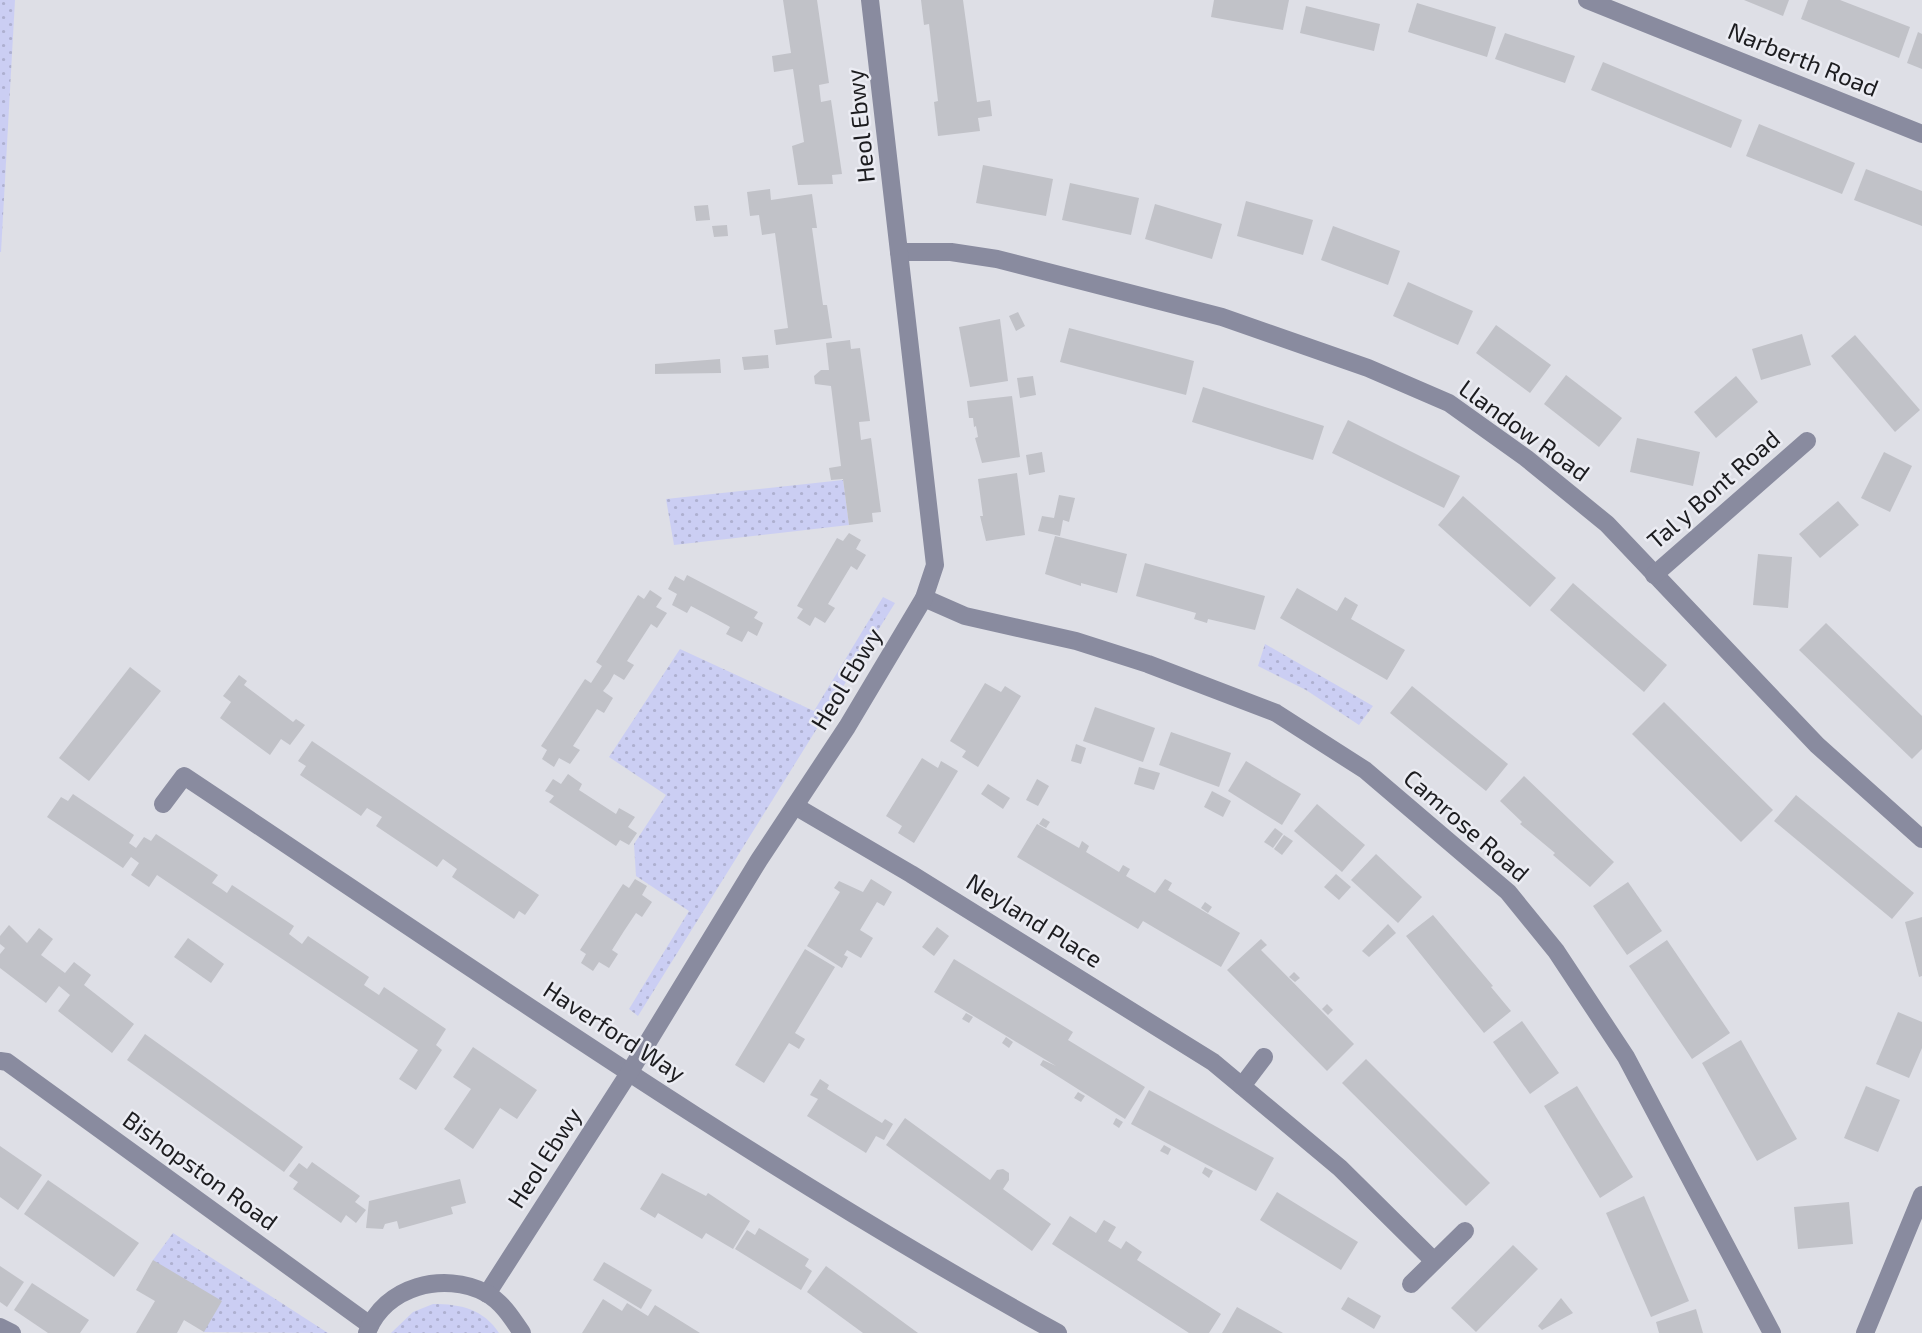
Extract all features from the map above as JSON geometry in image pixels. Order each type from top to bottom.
[{"type":"street","name":"Heol Ebwy","points":[[487,1294],[847,727],[924,598],[935,565],[870,0]]},
{"type":"street","name":"Narberth Road","points":[[1587,0],[1922,134]]},
{"type":"street","name":"Llandow Road","points":[[899,252],[951,252],[997,259],[1222,317],[1368,368],[1449,403],[1515,450],[1607,524],[1817,746],[1922,839]]},
{"type":"street","name":"Tal y Bont Road","points":[[1654,575],[1807,441]]},
{"type":"street","name":"Camrose Road","points":[[924,598],[965,616],[1076,641],[1149,664],[1276,713],[1365,770],[1508,892],[1556,951],[1626,1057],[1772,1333]]},
{"type":"street","name":"Haverford Way","points":[[163,804],[184,776],[629,1073],[849,1212],[1058,1333]]},
{"type":"street","name":"Neyland Place","points":[[795,806],[911,874],[1213,1062],[1340,1168],[1434,1261]]},
{"type":"street","points":[[1242,1086],[1264,1057]]},
{"type":"street","name":"Bishopston Road","points":[[0,1060],[368,1329],[386,1304],[409,1289],[435,1282],[462,1284],[487,1294],[508,1311],[522,1333]]},
{"type":"street","points":[[1865,1333],[1922,1195]]},
{"type":"street","points":[[1411,1283],[1465,1231]]},
{"type":"street","points":[[0,1327],[12,1333]]},
{"type":"shaded area","points":[[0,0],[15,0],[1,252],[0,252]]},
{"type":"shaded area","points":[[843,480],[849,525],[674,545],[666,499]]},
{"type":"shaded area","points":[[883,597],[895,603],[638,1016],[629,1009],[689,911],[636,876],[634,844],[666,795],[609,757],[680,649],[814,711]]},
{"type":"shaded area","points":[[1265,644],[1373,706],[1359,725],[1306,690],[1258,666]]},
{"type":"shaded area","points":[[173,1233],[328,1333],[204,1332],[153,1260]]},
{"type":"shaded area","points":[[433,1304],[453,1305],[478,1313],[499,1333],[391,1333],[413,1312]]},
{"type":"building","points":[[783,0],[817,0],[829,83],[819,85],[821,102],[831,100],[842,174],[832,175],[833,184],[798,185],[792,146],[804,142],[793,69],[774,72],[772,56],[791,53]]},
{"type":"building","points":[[921,0],[963,0],[977,102],[990,100],[992,116],[978,118],[980,131],[938,136],[934,102],[938,101],[929,24],[924,25]]},
{"type":"building","points":[[1214,0],[1289,0],[1283,30],[1211,17]]},
{"type":"building","points":[[1744,0],[1789,0],[1783,16]]},
{"type":"building","points":[[1808,0],[1840,0],[1910,27],[1899,58],[1801,19]]},
{"type":"building","points":[[1417,3],[1496,27],[1487,57],[1408,32]]},
{"type":"building","points":[[1306,6],[1380,24],[1374,51],[1300,33]]},
{"type":"building","points":[[1918,32],[1922,34],[1922,69],[1907,63]]},
{"type":"building","points":[[1505,33],[1575,56],[1565,83],[1495,59]]},
{"type":"building","points":[[1603,62],[1742,120],[1731,148],[1591,90]]},
{"type":"building","points":[[1759,124],[1855,163],[1842,194],[1746,156]]},
{"type":"building","points":[[983,165],[1053,179],[1046,216],[976,203]]},
{"type":"building","points":[[1866,169],[1922,191],[1922,226],[1854,200]]},
{"type":"building","points":[[1070,183],[1139,198],[1131,235],[1062,220]]},
{"type":"building","points":[[770,189],[771,200],[812,194],[817,228],[812,228],[823,305],[827,305],[832,338],[776,345],[774,330],[788,328],[775,233],[762,235],[759,215],[750,216],[747,192]]},
{"type":"building","points":[[1246,201],[1313,220],[1303,255],[1237,236]]},
{"type":"building","points":[[1155,204],[1222,224],[1212,259],[1145,239]]},
{"type":"building","points":[[708,205],[710,220],[696,221],[694,206]]},
{"type":"building","points":[[727,225],[728,236],[714,237],[712,226]]},
{"type":"building","points":[[1333,226],[1400,251],[1388,285],[1321,260]]},
{"type":"building","points":[[1408,282],[1473,311],[1458,345],[1393,316]]},
{"type":"building","points":[[1018,312],[1025,326],[1016,331],[1009,316]]},
{"type":"building","points":[[1000,319],[1008,381],[970,387],[959,327]]},
{"type":"building","points":[[1496,325],[1551,365],[1530,393],[1476,353]]},
{"type":"building","points":[[1069,328],[1194,361],[1186,395],[1060,362]]},
{"type":"building","points":[[1802,334],[1811,365],[1761,380],[1752,349]]},
{"type":"building","points":[[1855,335],[1920,410],[1895,432],[1831,356]]},
{"type":"building","points":[[850,340],[851,349],[860,348],[870,421],[859,422],[861,440],[871,438],[881,512],[872,513],[873,522],[849,525],[843,479],[831,480],[829,468],[841,466],[831,386],[815,384],[814,376],[821,370],[829,370],[826,343]]},
{"type":"building","points":[[768,355],[769,368],[744,370],[742,357]]},
{"type":"building","points":[[720,359],[721,373],[655,374],[655,364]]},
{"type":"building","points":[[1566,375],[1622,418],[1599,447],[1544,404]]},
{"type":"building","points":[[1033,376],[1036,395],[1020,398],[1017,378]]},
{"type":"building","points":[[1736,376],[1758,402],[1716,438],[1694,412]]},
{"type":"building","points":[[1203,387],[1324,426],[1313,460],[1192,422]]},
{"type":"building","points":[[1012,396],[1020,457],[982,463],[975,438],[978,437],[976,426],[974,427],[973,418],[969,418],[967,401]]},
{"type":"building","points":[[1348,420],[1460,476],[1444,508],[1332,453]]},
{"type":"building","points":[[1637,438],[1700,452],[1693,486],[1630,472]]},
{"type":"building","points":[[1042,452],[1045,472],[1029,475],[1026,455]]},
{"type":"building","points":[[1884,452],[1912,466],[1890,512],[1861,498]]},
{"type":"building","points":[[1017,473],[1025,535],[986,541],[980,516],[983,516],[978,479]]},
{"type":"building","points":[[1059,495],[1075,498],[1069,522],[1063,520],[1060,536],[1038,531],[1042,516],[1054,518]]},
{"type":"building","points":[[1463,496],[1556,578],[1530,607],[1438,525]]},
{"type":"building","points":[[1838,501],[1859,525],[1820,558],[1799,534]]},
{"type":"building","points":[[849,533],[861,540],[856,549],[866,555],[857,570],[851,566],[828,604],[835,608],[825,623],[815,617],[810,626],[797,618],[803,609],[797,606],[837,538],[843,541]]},
{"type":"building","points":[[1055,536],[1127,554],[1117,593],[1081,583],[1081,586],[1045,574]]},
{"type":"building","points":[[1758,554],[1792,557],[1788,608],[1753,605]]},
{"type":"building","points":[[1145,563],[1265,596],[1255,630],[1208,619],[1207,623],[1194,619],[1196,613],[1136,596]]},
{"type":"building","points":[[687,575],[758,612],[754,618],[763,623],[757,636],[748,631],[742,642],[726,634],[730,627],[710,616],[691,606],[687,613],[672,605],[677,594],[668,589],[675,576],[684,581]]},
{"type":"building","points":[[1573,583],[1667,665],[1644,692],[1550,610]]},
{"type":"building","points":[[1297,588],[1337,611],[1345,597],[1358,605],[1351,619],[1405,650],[1387,680],[1280,618]]},
{"type":"building","points":[[650,590],[662,598],[656,607],[667,613],[657,628],[651,624],[627,661],[634,665],[624,680],[614,674],[603,691],[613,698],[604,713],[597,709],[573,746],[580,750],[570,764],[559,758],[554,767],[542,759],[547,750],[541,746],[585,679],[591,683],[602,666],[596,662],[638,595],[644,599]]},
{"type":"building","points":[[1826,623],[1922,716],[1922,749],[1912,759],[1799,650]]},
{"type":"building","points":[[130,667],[161,691],[89,781],[59,758]]},
{"type":"building","points":[[239,675],[247,681],[244,685],[293,722],[296,719],[305,725],[290,745],[281,739],[270,755],[220,718],[231,702],[223,696]]},
{"type":"building","points":[[985,683],[1001,692],[1005,686],[1021,696],[978,767],[962,757],[966,751],[950,741]]},
{"type":"building","points":[[1412,686],[1508,764],[1486,791],[1390,713]]},
{"type":"building","points":[[1664,702],[1773,810],[1741,842],[1632,734]]},
{"type":"building","points":[[1095,707],[1155,728],[1143,762],[1083,741]]},
{"type":"building","points":[[1171,732],[1231,753],[1219,787],[1159,765]]},
{"type":"building","points":[[312,741],[539,895],[525,915],[519,911],[514,919],[452,877],[457,869],[443,859],[437,867],[376,826],[382,817],[367,808],[361,816],[300,775],[306,766],[298,761]]},
{"type":"building","points":[[1076,744],[1086,748],[1081,764],[1071,761]]},
{"type":"building","points":[[922,758],[938,768],[941,761],[958,771],[914,843],[898,833],[902,826],[886,816]]},
{"type":"building","points":[[1246,761],[1301,794],[1282,825],[1228,791]]},
{"type":"building","points":[[1139,767],[1160,773],[1154,790],[1134,784]]},
{"type":"building","points":[[568,774],[582,784],[579,790],[616,814],[619,808],[635,817],[628,827],[637,833],[629,845],[620,840],[616,846],[549,802],[554,796],[545,791],[553,779],[561,784]]},
{"type":"building","points":[[1524,776],[1614,862],[1590,887],[1520,824],[1522,822],[1500,801]]},
{"type":"building","points":[[1037,779],[1049,786],[1038,806],[1026,800]]},
{"type":"building","points":[[988,784],[1010,798],[1003,809],[981,794]]},
{"type":"building","points":[[1212,791],[1231,801],[1223,817],[1204,807]]},
{"type":"building","points":[[73,794],[134,835],[129,843],[136,848],[144,837],[151,841],[156,834],[218,875],[212,883],[227,893],[232,885],[294,926],[289,934],[302,944],[308,936],[369,977],[364,985],[379,995],[384,987],[446,1029],[436,1045],[442,1050],[416,1090],[399,1079],[418,1050],[157,875],[149,887],[131,875],[139,863],[131,857],[123,868],[47,817],[61,797],[68,801]]},
{"type":"building","points":[[1796,795],[1914,893],[1892,919],[1774,821]]},
{"type":"building","points":[[1317,804],[1365,845],[1342,872],[1294,831]]},
{"type":"building","points":[[1043,818],[1050,822],[1046,828],[1039,824]]},
{"type":"building","points":[[1037,824],[1079,848],[1082,841],[1089,846],[1086,852],[1119,872],[1123,865],[1130,869],[1126,876],[1155,893],[1165,879],[1172,883],[1168,890],[1240,933],[1221,967],[1143,921],[1138,929],[1017,857]]},
{"type":"building","points":[[1275,828],[1283,834],[1273,848],[1264,842]]},
{"type":"building","points":[[1284,835],[1293,841],[1282,855],[1274,849]]},
{"type":"building","points":[[1376,854],[1422,897],[1398,923],[1351,880]]},
{"type":"building","points":[[1336,874],[1351,887],[1339,900],[1324,887]]},
{"type":"building","points":[[635,879],[647,886],[642,895],[652,902],[642,917],[636,913],[624,931],[612,950],[618,954],[609,968],[599,962],[593,971],[581,963],[586,954],[580,950],[623,884],[629,888]]},
{"type":"building","points":[[871,879],[892,892],[884,906],[877,902],[860,930],[873,938],[861,958],[847,950],[844,955],[848,957],[842,968],[807,946],[840,892],[834,888],[839,881],[863,892]]},
{"type":"building","points":[[1628,882],[1662,931],[1627,955],[1593,906]]},
{"type":"building","points":[[1205,902],[1212,907],[1208,913],[1201,908]]},
{"type":"building","points":[[1433,915],[1511,1011],[1484,1033],[1406,936]]},
{"type":"building","points":[[1922,917],[1922,976],[1919,977],[1905,922]]},
{"type":"building","points":[[1388,924],[1396,933],[1369,957],[1362,951]]},
{"type":"building","points":[[9,925],[27,943],[39,928],[53,939],[41,955],[65,973],[74,962],[91,975],[84,985],[134,1024],[112,1053],[58,1011],[70,995],[59,986],[46,1003],[0,968],[0,954],[5,948],[0,944],[0,936]]},
{"type":"building","points":[[937,927],[949,936],[934,956],[922,947]]},
{"type":"building","points":[[188,938],[224,964],[211,983],[174,957]]},
{"type":"building","points":[[1261,939],[1267,945],[1261,950],[1354,1044],[1327,1071],[1227,970]]},
{"type":"building","points":[[1667,940],[1730,1033],[1692,1059],[1629,966]]},
{"type":"building","points":[[805,949],[835,967],[795,1033],[805,1039],[799,1049],[789,1043],[764,1083],[735,1065]]},
{"type":"building","points":[[954,959],[1073,1032],[1068,1040],[1145,1087],[1125,1119],[1040,1065],[1043,1060],[1056,1066],[934,992]]},
{"type":"building","points":[[1294,972],[1300,978],[1295,982],[1289,977]]},
{"type":"building","points":[[1327,1004],[1333,1010],[1328,1015],[1322,1009]]},
{"type":"building","points":[[1898,1012],[1922,1022],[1922,1048],[1909,1078],[1876,1064]]},
{"type":"building","points":[[966,1013],[973,1017],[969,1023],[962,1019]]},
{"type":"building","points":[[1522,1021],[1559,1073],[1530,1094],[1493,1042]]},
{"type":"building","points":[[145,1034],[303,1147],[284,1172],[127,1060]]},
{"type":"building","points":[[1006,1037],[1013,1042],[1009,1048],[1002,1043]]},
{"type":"building","points":[[1741,1040],[1797,1139],[1757,1161],[1702,1063]]},
{"type":"building","points":[[473,1047],[537,1090],[517,1119],[500,1108],[473,1149],[444,1129],[471,1089],[453,1077]]},
{"type":"building","points":[[1366,1059],[1490,1183],[1466,1206],[1342,1083]]},
{"type":"building","points":[[820,1079],[829,1085],[827,1089],[882,1123],[885,1119],[893,1124],[884,1140],[876,1136],[866,1153],[807,1116],[818,1099],[810,1095]]},
{"type":"building","points":[[1577,1086],[1633,1177],[1600,1198],[1544,1106]]},
{"type":"building","points":[[1866,1086],[1900,1100],[1878,1152],[1844,1138]]},
{"type":"building","points":[[1149,1090],[1274,1158],[1256,1191],[1131,1124]]},
{"type":"building","points":[[1078,1092],[1085,1096],[1081,1102],[1074,1098]]},
{"type":"building","points":[[905,1118],[990,1180],[997,1170],[1003,1169],[1009,1173],[1009,1180],[1003,1189],[1051,1224],[1032,1251],[886,1145]]},
{"type":"building","points":[[1116,1118],[1123,1122],[1119,1128],[1113,1124]]},
{"type":"building","points":[[1164,1145],[1171,1149],[1168,1155],[1160,1151]]},
{"type":"building","points":[[0,1146],[42,1175],[18,1210],[0,1197]]},
{"type":"building","points":[[312,1162],[360,1196],[355,1202],[366,1210],[356,1223],[346,1215],[341,1223],[293,1189],[298,1182],[289,1176],[299,1163],[307,1169]]},
{"type":"building","points":[[1205,1167],[1213,1171],[1209,1178],[1202,1173]]},
{"type":"building","points":[[662,1173],[706,1196],[708,1193],[750,1221],[733,1249],[706,1233],[702,1239],[658,1213],[655,1218],[640,1209]]},
{"type":"building","points":[[460,1179],[466,1203],[451,1207],[453,1214],[399,1229],[397,1221],[385,1224],[383,1229],[366,1228],[369,1201]]},
{"type":"building","points":[[48,1180],[139,1243],[114,1277],[24,1214]]},
{"type":"building","points":[[1277,1192],[1358,1242],[1341,1270],[1260,1220]]},
{"type":"building","points":[[1644,1196],[1689,1301],[1651,1317],[1606,1213]]},
{"type":"building","points":[[1849,1202],[1853,1244],[1798,1249],[1794,1207]]},
{"type":"building","points":[[1070,1216],[1096,1233],[1104,1220],[1116,1227],[1108,1241],[1121,1249],[1126,1241],[1142,1252],[1137,1260],[1221,1314],[1209,1333],[1189,1333],[1052,1244]]},
{"type":"building","points":[[759,1228],[809,1259],[805,1266],[812,1271],[801,1290],[735,1249],[747,1230],[755,1235]]},
{"type":"building","points":[[1513,1245],[1538,1269],[1476,1332],[1451,1308]]},
{"type":"building","points":[[153,1260],[222,1301],[204,1332],[184,1320],[177,1333],[136,1333],[155,1301],[136,1290]]},
{"type":"building","points":[[604,1262],[652,1290],[641,1309],[593,1280]]},
{"type":"building","points":[[0,1266],[24,1282],[7,1307],[0,1302]]},
{"type":"building","points":[[826,1266],[918,1333],[863,1333],[807,1292]]},
{"type":"building","points":[[32,1283],[89,1320],[80,1333],[48,1333],[14,1310]]},
{"type":"building","points":[[1348,1297],[1381,1316],[1374,1329],[1341,1309]]},
{"type":"building","points":[[1561,1298],[1573,1313],[1542,1330],[1538,1326]]},
{"type":"building","points":[[603,1299],[622,1311],[627,1303],[648,1316],[655,1305],[700,1333],[582,1333]]},
{"type":"building","points":[[1237,1307],[1276,1329],[1283,1333],[1222,1333]]},
{"type":"building","points":[[1696,1309],[1703,1333],[1659,1333],[1656,1322]]}]
